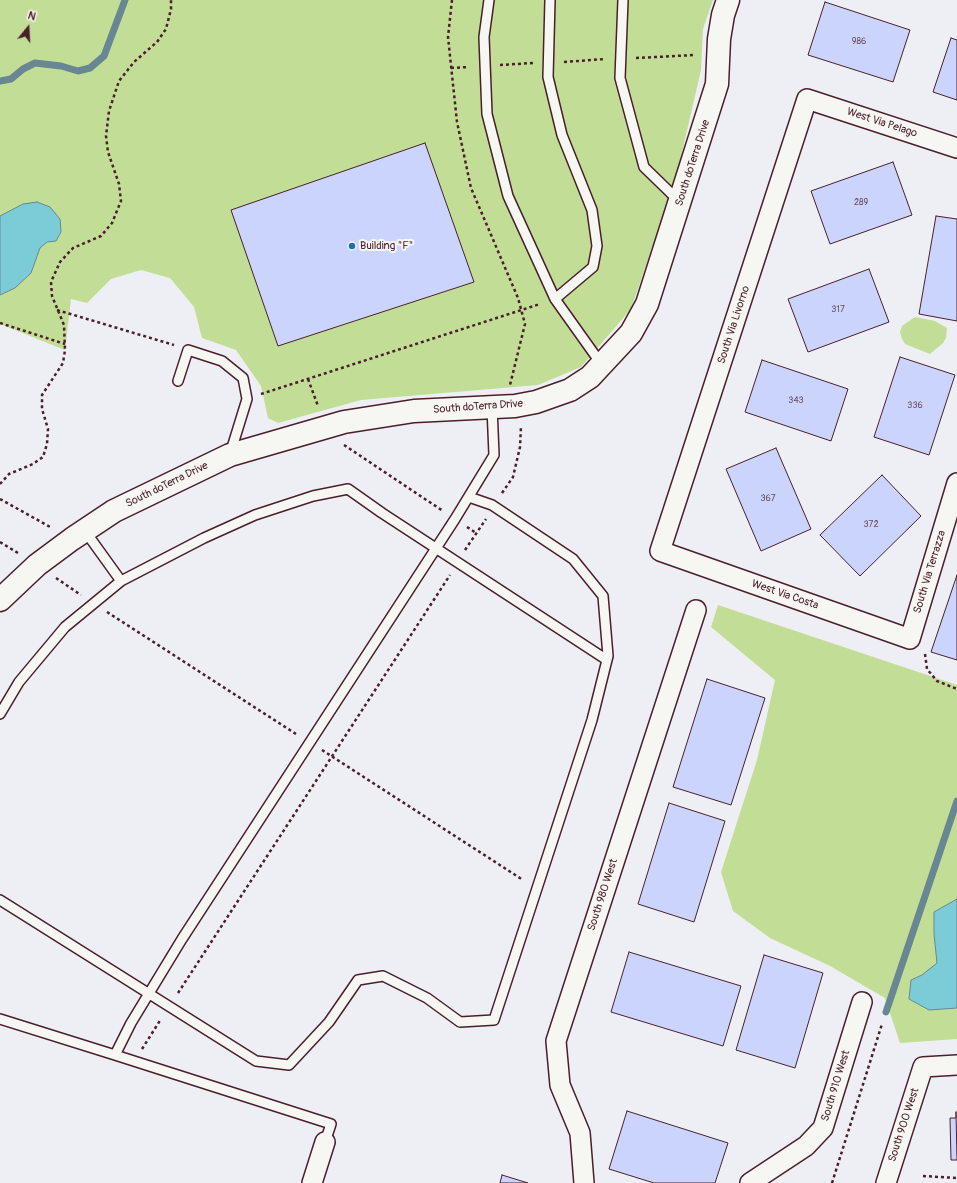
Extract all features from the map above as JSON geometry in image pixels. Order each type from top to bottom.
[{"type":"street","name":"South doTerra Drive","points":[[0,600],[36,565],[114,511],[230,455],[344,422],[414,411],[515,406],[536,402],[570,390],[590,377],[631,333],[647,304],[717,84],[719,39],[723,15],[728,0]]},
{"type":"street","name":"West Via Pelago","points":[[807,99],[957,148]]},
{"type":"street","name":"South Via Livorno","points":[[660,551],[807,99]]},
{"type":"street","name":"South Via Terrazza","points":[[910,639],[957,483]]},
{"type":"street","name":"West Via Costa","points":[[660,551],[910,639]]},
{"type":"street","name":"South 980 West","points":[[584,1183],[580,1133],[560,1085],[556,1041],[696,610]]},
{"type":"street","name":"South 910 West","points":[[750,1183],[806,1146],[823,1128],[862,1002]]},
{"type":"street","name":"South 900 West","points":[[886,1183],[923,1067],[957,1065]]},
{"type":"street","points":[[312,1183],[325,1142]]},
{"type":"lane","points":[[489,0],[484,37],[487,114],[508,196],[555,299],[602,365]]},
{"type":"lane","points":[[550,0],[548,77],[562,135],[592,210],[597,246],[593,267],[555,299]]},
{"type":"lane","points":[[622,0],[620,78],[644,167],[680,202]]},
{"type":"lane","points":[[178,381],[188,350],[222,361],[243,378],[247,398],[230,455]]},
{"type":"lane","points":[[115,1055],[182,939],[437,547],[494,455],[492,406]]},
{"type":"lane","points":[[0,714],[19,682],[65,627],[121,581],[204,538],[255,515],[313,496],[348,489],[382,513],[437,547],[607,660]]},
{"type":"lane","points":[[0,900],[256,1061],[289,1065],[329,1022],[358,980],[383,976],[427,998],[460,1022],[494,1020],[592,720],[607,660],[603,596],[573,559],[494,507],[469,497]]},
{"type":"lane","points":[[78,535],[121,581]]},
{"type":"lane","points":[[0,1019],[331,1124],[325,1142]]},
{"type":"path","points":[[0,484],[9,474],[33,464],[43,457],[47,444],[48,429],[42,409],[42,395],[63,363],[65,344],[64,325],[52,296],[51,282],[60,262],[73,248],[101,236],[112,224],[121,201],[119,184],[108,152],[106,136],[109,111],[119,81],[134,62],[157,42],[166,29],[172,9],[171,0]]},
{"type":"path","points":[[134,1061],[513,477],[520,447],[521,424],[510,386],[525,324],[518,298],[471,188],[457,122],[451,68],[448,37],[452,0]]},
{"type":"path","points":[[451,68],[695,55]]},
{"type":"path","points":[[247,398],[555,299]]},
{"type":"path","points":[[57,310],[188,350]]},
{"type":"path","points":[[0,323],[65,344]]},
{"type":"path","points":[[308,379],[318,406]]},
{"type":"path","points":[[344,444],[476,533]]},
{"type":"path","points":[[0,499],[78,535]]},
{"type":"path","points":[[0,542],[23,556]]},
{"type":"path","points":[[925,654],[927,669],[937,681],[957,689]]},
{"type":"path","points":[[832,1183],[882,1024]]},
{"type":"path","points":[[923,1176],[957,1178]]},
{"type":"green space","points":[[0,0],[713,0],[703,29],[701,70],[676,178],[631,309],[581,367],[538,385],[361,400],[278,423],[268,418],[261,386],[236,350],[202,338],[194,307],[170,278],[141,270],[111,279],[87,303],[71,299],[65,350],[0,324]]},
{"type":"green space","points":[[915,317],[935,321],[947,328],[946,338],[943,343],[930,354],[905,344],[902,339],[900,332],[902,326]]},
{"type":"green space","points":[[718,605],[957,685],[957,1039],[900,1043],[885,998],[830,966],[770,938],[733,911],[721,872],[757,760],[775,680],[711,627]]},
{"type":"water","points":[[37,202],[50,207],[60,219],[61,232],[56,241],[47,242],[40,248],[31,273],[15,288],[0,295],[0,216],[23,204]]},
{"type":"water","points":[[957,899],[957,1008],[929,1010],[909,999],[911,980],[922,975],[937,963],[934,934],[934,912]]},
{"type":"building","points":[[825,2],[910,30],[893,82],[808,55]]},
{"type":"building","points":[[951,38],[957,40],[957,100],[933,92]]},
{"type":"building","name":"Building \"F\"","points":[[425,143],[474,282],[278,346],[231,210]]},
{"type":"building","points":[[893,162],[912,215],[830,244],[811,191]]},
{"type":"building","points":[[936,216],[957,219],[957,321],[919,314]]},
{"type":"building","points":[[869,269],[889,322],[808,352],[788,299]]},
{"type":"building","points":[[900,357],[955,375],[929,455],[874,437]]},
{"type":"building","points":[[762,360],[848,389],[831,441],[745,412]]},
{"type":"building","points":[[776,448],[811,529],[761,551],[726,469]]},
{"type":"building","points":[[882,475],[921,516],[860,576],[820,535]]},
{"type":"building","points":[[957,575],[957,660],[931,652]]},
{"type":"building","points":[[707,679],[765,698],[731,805],[673,787]]},
{"type":"building","points":[[669,803],[725,821],[694,922],[638,904]]},
{"type":"building","points":[[629,952],[741,986],[723,1046],[611,1012]]},
{"type":"building","points":[[764,955],[823,973],[795,1068],[736,1050]]},
{"type":"building","points":[[627,1111],[728,1143],[715,1183],[654,1183],[609,1169]]},
{"type":"building","points":[[956,1112],[957,1160],[951,1160],[950,1118],[956,1118]]},
{"type":"building","points":[[502,1175],[528,1183],[500,1183]]},
{"type":"waterway","points":[[0,81],[11,79],[23,69],[35,63],[61,66],[78,71],[90,68],[104,56],[125,0]]},
{"type":"waterway","points":[[886,1012],[957,801]]},
{"type":"place","name":"Building \"F\"","points":[[352,246]]}]
